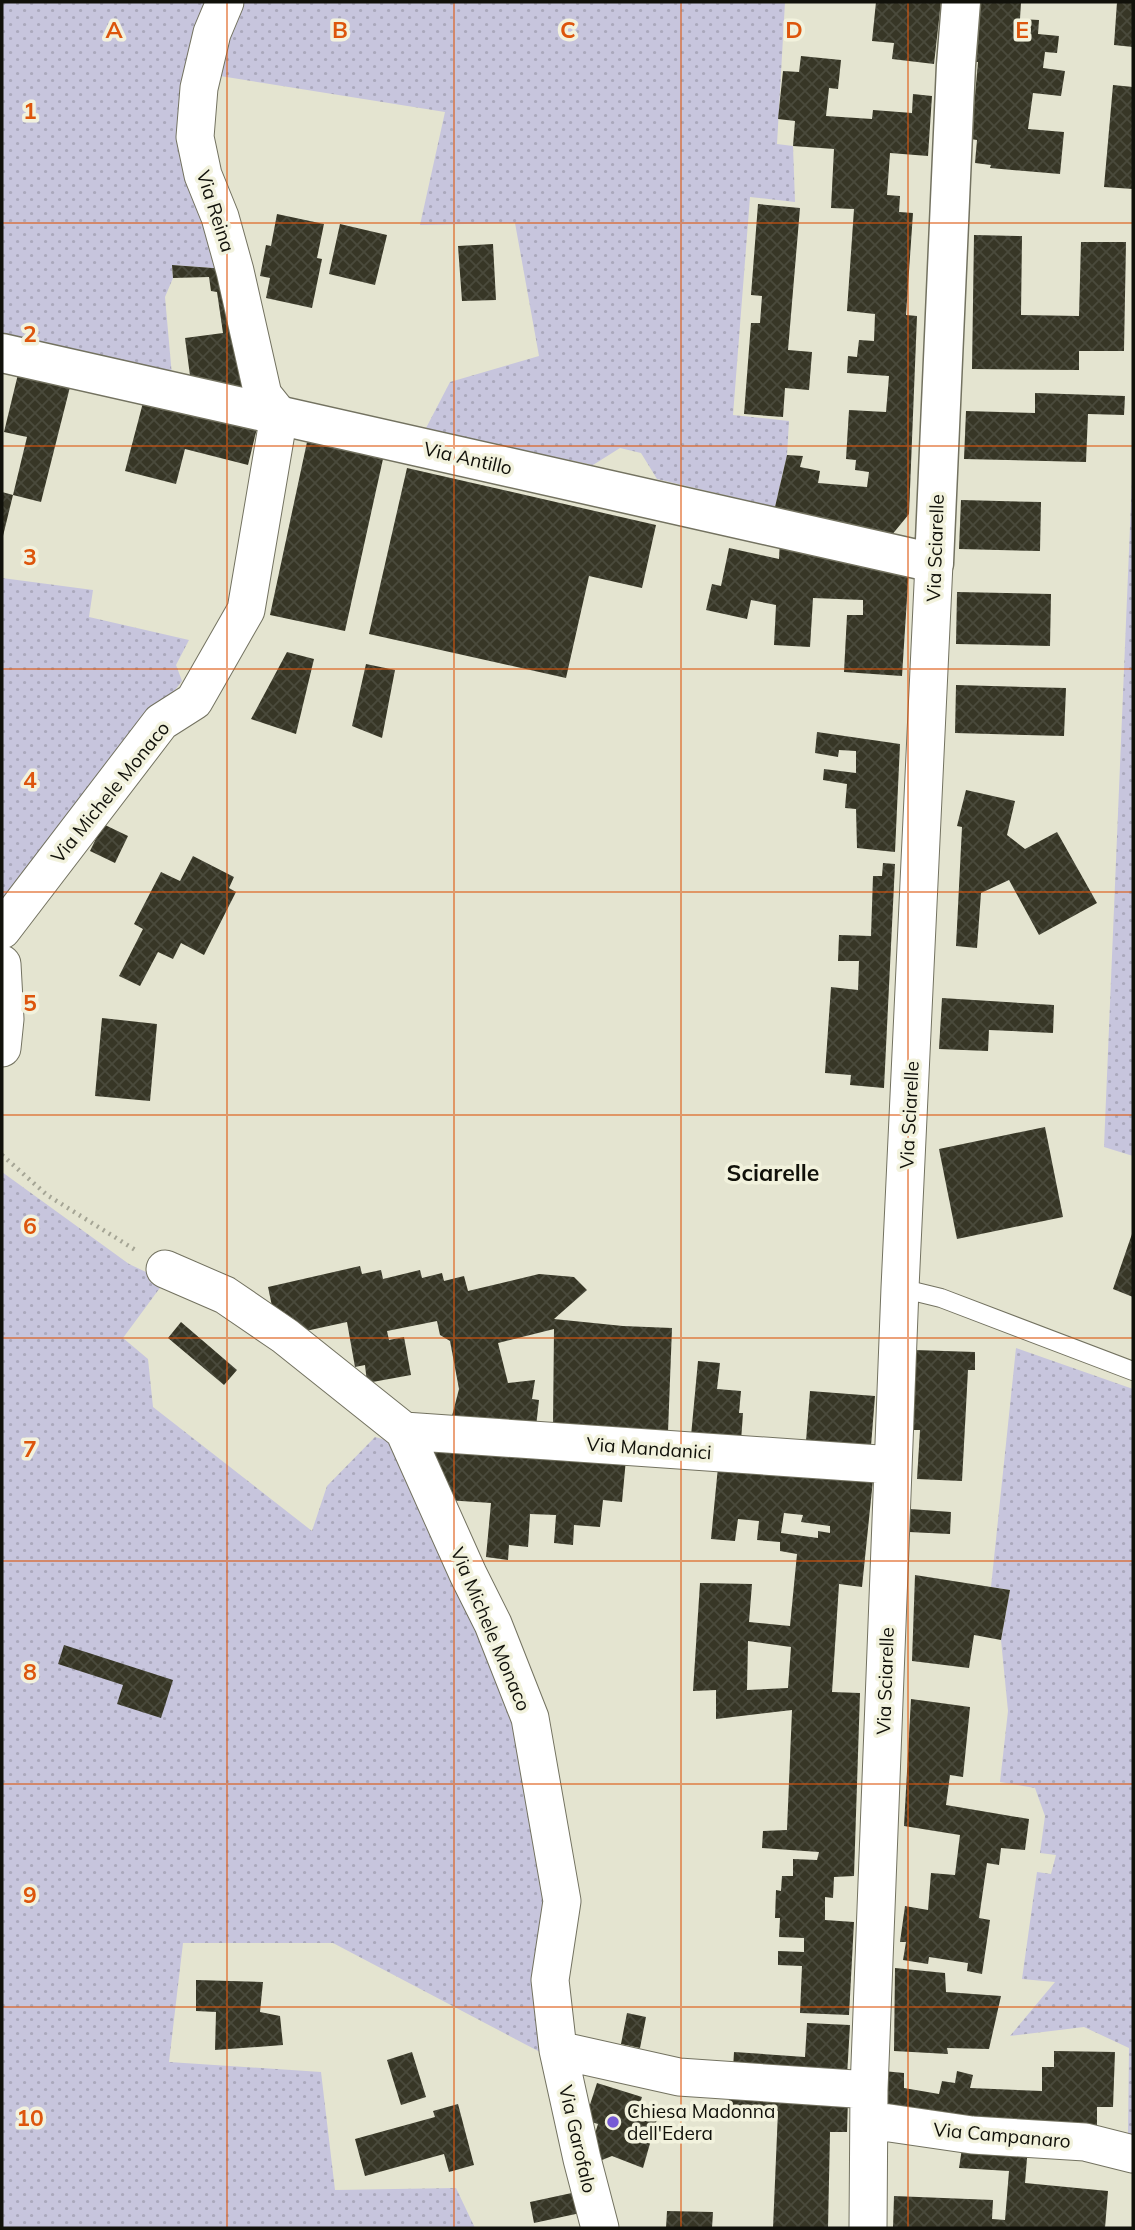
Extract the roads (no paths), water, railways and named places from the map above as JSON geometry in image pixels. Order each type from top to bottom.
[{"type":"street","name":"Via Reina","points":[[225,2],[212,33],[199,88],[195,138],[203,175],[220,217],[235,271],[263,396],[279,415]]},
{"type":"street","name":"Via Sciarelle","points":[[868,2228],[869,2105],[900,1288],[955,78],[961,2]]},
{"type":"street","name":"Via Antillo","points":[[2,353],[934,563]]},
{"type":"street","name":"Via Michele Monaco","points":[[2,930],[161,722],[194,701],[246,610],[279,415]]},
{"type":"street","points":[[2,964],[5,1019],[2,1048]]},
{"type":"street","name":"Via Michele Monaco","points":[[165,1269],[225,1295],[285,1336],[404,1431],[493,1624],[530,1718],[562,1901],[550,1980],[558,2050]]},
{"type":"street","name":"Via Mandanici","points":[[404,1431],[893,1465]]},
{"type":"street","points":[[558,2050],[679,2077],[869,2105]]},
{"type":"street","name":"Via Garofalo","points":[[558,2050],[600,2228]]},
{"type":"street","name":"Via Campanaro","points":[[869,2105],[972,2135],[1085,2142],[1133,2154]]},
{"type":"lane","points":[[900,1288],[941,1298],[1133,1371]]},
{"type":"place","name":"Chiesa Madonna dell'Edera","points":[[613,2122]]},
{"type":"district","name":"Sciarelle","points":[[773,1172]]}]
